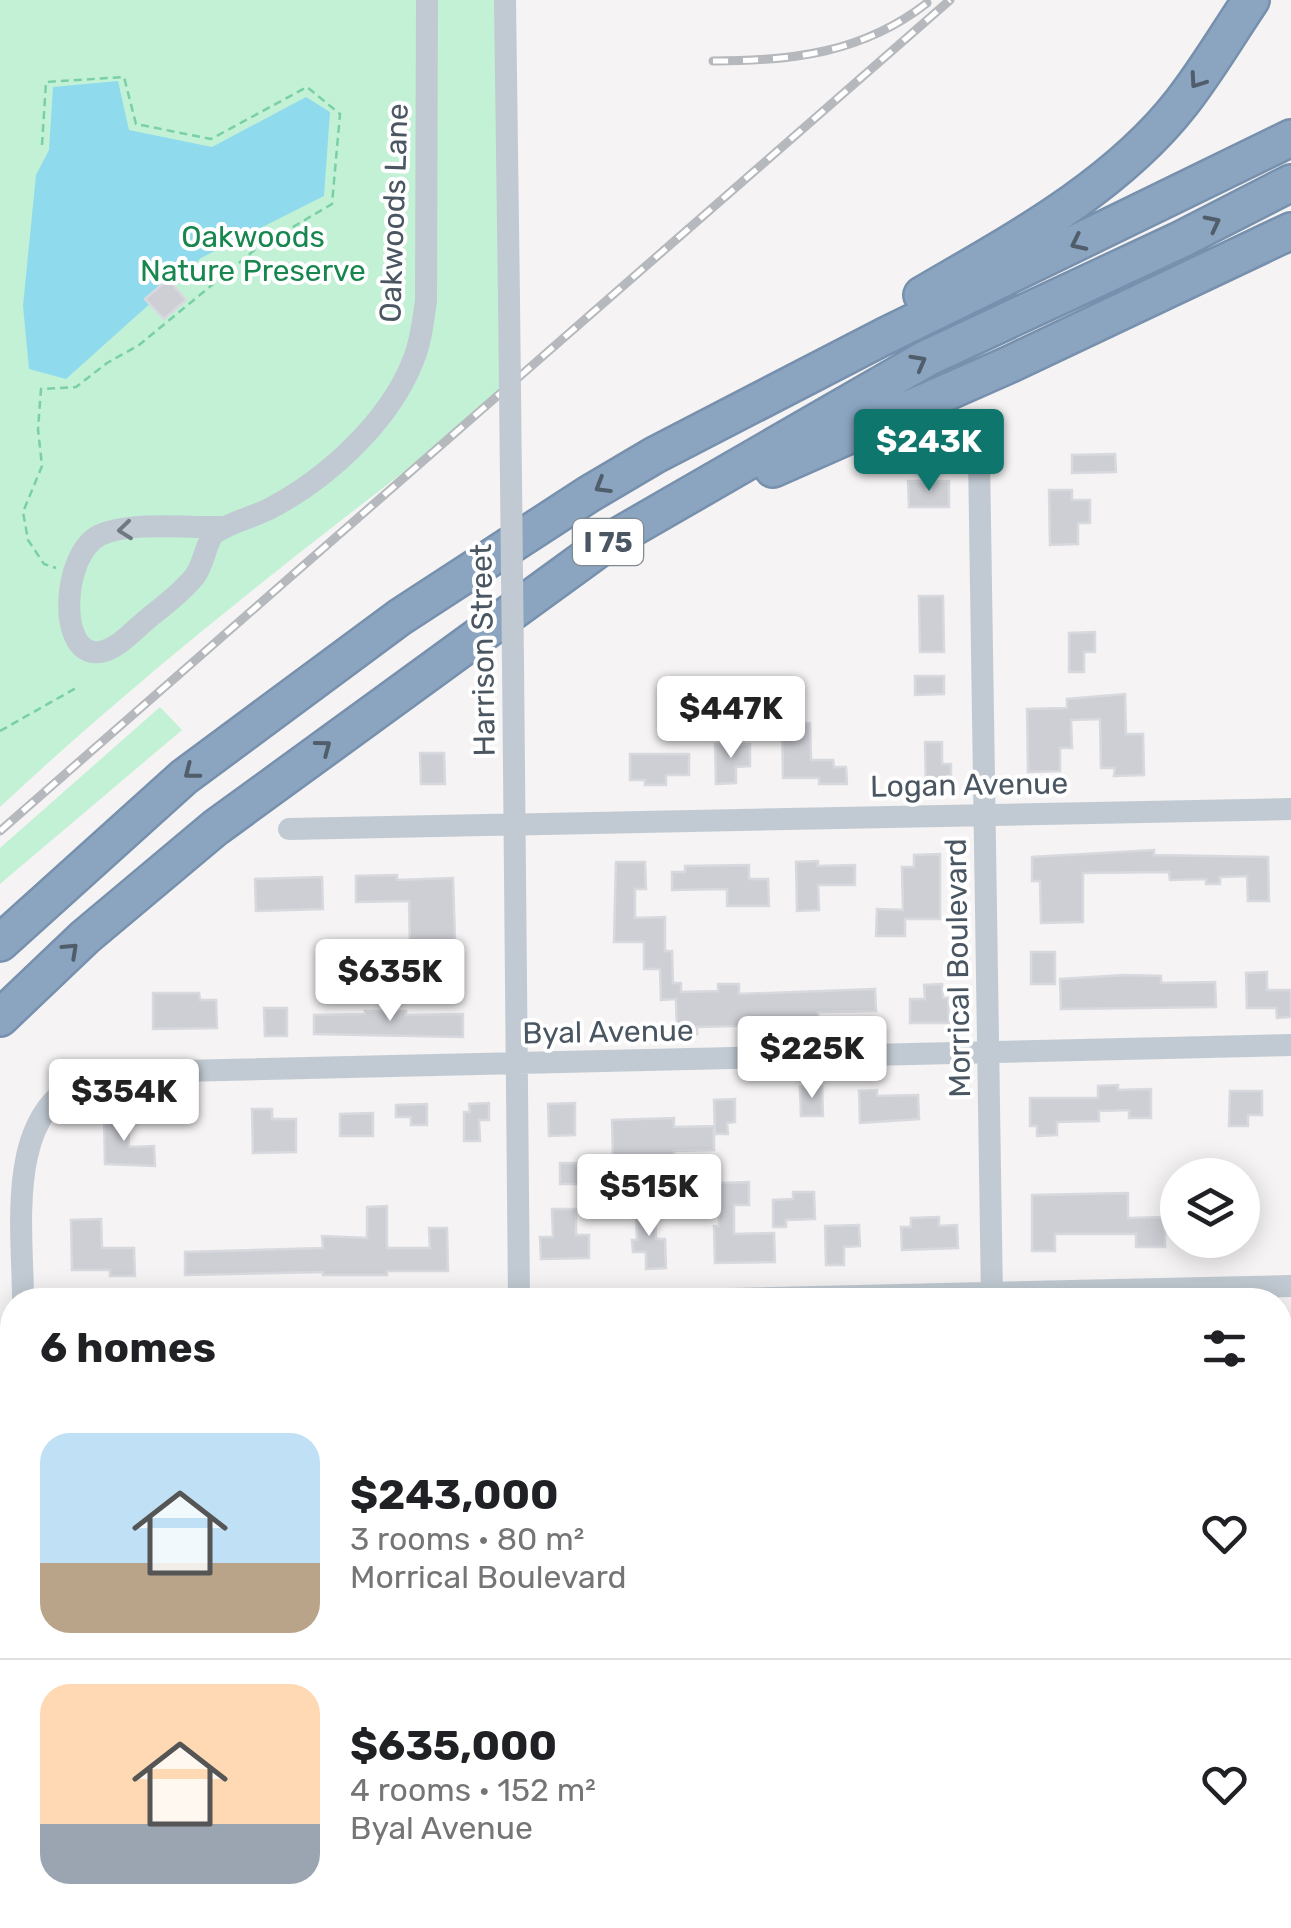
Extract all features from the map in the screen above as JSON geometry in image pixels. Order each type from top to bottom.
[{"type":"highway","points":[[654,455],[1023,236],[1125,161],[1180,104],[1251,0]]},
{"type":"highway","name":"I 75","points":[[0,943],[200,765],[400,618],[559,513],[654,455],[885,336],[1291,138]]},
{"type":"highway","name":"I 75","points":[[0,1018],[85,937],[215,828],[608,542],[926,358],[1178,241],[1291,183]]},
{"type":"highway","points":[[608,542],[1006,366],[1291,230]]},
{"type":"street","name":"Oakwoods Lane","points":[[222,527],[267,510],[298,492],[335,462],[392,401],[414,359],[426,300],[427,0]]},
{"type":"street","name":"Harrison Street","points":[[505,0],[519,1288]]},
{"type":"street","name":"Morrical Boulevard","points":[[978,456],[992,1288]]},
{"type":"street","points":[[222,527],[213,534],[200,566],[186,585],[114,647],[91,653],[81,647],[74,638],[70,602],[72,573],[85,546],[105,533],[128,528],[222,527]]},
{"type":"street","name":"Logan Avenue","points":[[289,829],[1291,808]]},
{"type":"street","name":"Byal Avenue","points":[[23,1288],[26,1155],[33,1132],[54,1100],[86,1080],[139,1072],[1291,1046]]},
{"type":"street","points":[[1237,1288],[1291,1286]]},
{"type":"path","points":[[42,146],[46,82],[124,78],[136,124],[211,138],[306,87],[340,114],[332,204],[257,248],[140,345],[76,387],[42,389],[38,429],[42,466],[22,512],[28,540],[44,564],[72,573]]},
{"type":"path","points":[[0,731],[76,688]]},
{"type":"green space","name":"Oakwoods Nature Preserve","points":[[0,0],[505,0],[510,390],[186,644],[0,807]]},
{"type":"green space","points":[[160,707],[182,730],[0,884],[0,848]]},
{"type":"water","points":[[118,81],[129,130],[212,147],[306,97],[330,112],[324,196],[201,258],[66,379],[29,369],[23,306],[36,175],[49,150],[53,87]]},
{"type":"building","points":[[168,279],[186,300],[164,319],[145,299]]},
{"type":"building","points":[[1115,454],[1116,472],[1072,473],[1072,455]]},
{"type":"building","points":[[908,481],[949,481],[949,507],[909,507]]},
{"type":"building","points":[[1049,490],[1072,490],[1072,500],[1090,500],[1090,523],[1078,523],[1078,544],[1050,545]]},
{"type":"building","points":[[919,596],[943,596],[944,652],[920,652]]},
{"type":"building","points":[[1095,632],[1095,652],[1084,652],[1084,672],[1069,672],[1069,633]]},
{"type":"building","points":[[915,676],[944,676],[944,694],[915,695]]},
{"type":"building","points":[[1125,694],[1126,734],[1143,734],[1144,775],[1114,776],[1115,768],[1101,768],[1100,719],[1071,720],[1072,748],[1060,748],[1060,771],[1028,772],[1027,709],[1067,708],[1067,699]]},
{"type":"building","points":[[810,723],[811,760],[833,760],[834,767],[846,767],[847,784],[819,784],[819,778],[783,778],[782,724]]},
{"type":"building","points":[[925,742],[942,742],[942,764],[951,764],[951,783],[926,784]]},
{"type":"building","points":[[715,744],[750,744],[750,766],[736,767],[736,783],[716,784]]},
{"type":"building","points":[[420,753],[444,753],[445,784],[421,784]]},
{"type":"building","points":[[630,754],[689,754],[689,775],[666,775],[666,785],[630,780]]},
{"type":"building","points":[[1154,850],[1154,855],[1268,857],[1269,901],[1248,901],[1247,876],[1220,877],[1220,884],[1206,884],[1206,879],[1170,880],[1169,872],[1083,873],[1083,922],[1041,923],[1040,881],[1032,881],[1032,857]]},
{"type":"building","points":[[940,854],[940,919],[905,919],[905,936],[876,936],[877,909],[903,910],[902,867],[914,867],[914,855]]},
{"type":"building","points":[[818,861],[818,866],[855,865],[855,885],[818,885],[819,910],[797,911],[796,862]]},
{"type":"building","points":[[616,862],[645,862],[646,889],[635,889],[635,918],[665,917],[665,951],[672,951],[673,983],[681,983],[681,992],[718,991],[718,984],[739,984],[739,994],[875,989],[876,1011],[818,1012],[818,1024],[697,1027],[697,1034],[677,1035],[676,999],[661,1000],[660,969],[644,969],[644,942],[614,942]]},
{"type":"building","points":[[749,865],[749,879],[768,879],[769,906],[727,906],[727,889],[672,890],[672,872],[685,872],[685,866]]},
{"type":"building","points":[[397,875],[397,880],[453,878],[455,941],[410,943],[409,901],[356,902],[356,876]]},
{"type":"building","points":[[322,877],[323,909],[256,911],[255,879]]},
{"type":"building","points":[[1031,952],[1055,952],[1055,984],[1031,984]]},
{"type":"building","points":[[1267,972],[1267,990],[1291,990],[1291,1017],[1277,1018],[1276,1008],[1247,1008],[1246,973]]},
{"type":"building","points":[[1161,976],[1161,983],[1215,982],[1216,1007],[1061,1009],[1060,979]]},
{"type":"building","points":[[942,984],[943,998],[948,998],[949,1023],[910,1023],[910,999],[925,999],[924,985]]},
{"type":"building","points":[[153,993],[199,993],[200,1000],[216,1000],[217,1028],[153,1029]]},
{"type":"building","points":[[264,1008],[287,1008],[287,1036],[265,1036]]},
{"type":"building","points":[[365,1011],[463,1014],[463,1037],[314,1034],[314,1015]]},
{"type":"building","points":[[1118,1085],[1118,1090],[1151,1089],[1151,1118],[1129,1118],[1129,1110],[1099,1111],[1099,1121],[1057,1122],[1057,1135],[1037,1136],[1037,1126],[1030,1126],[1030,1098],[1098,1098],[1098,1086]]},
{"type":"building","points":[[822,1086],[823,1116],[801,1116],[800,1087]]},
{"type":"building","points":[[877,1090],[877,1096],[918,1095],[919,1119],[860,1123],[859,1091]]},
{"type":"building","points":[[1230,1091],[1262,1091],[1262,1115],[1248,1115],[1248,1126],[1229,1126]]},
{"type":"building","points":[[735,1099],[735,1122],[727,1123],[728,1134],[715,1134],[714,1100]]},
{"type":"building","points":[[489,1103],[489,1120],[479,1120],[480,1141],[464,1141],[464,1112],[470,1112],[469,1104]]},
{"type":"building","points":[[575,1103],[575,1135],[549,1136],[548,1104]]},
{"type":"building","points":[[427,1104],[427,1125],[411,1125],[411,1117],[396,1117],[396,1105]]},
{"type":"building","points":[[252,1109],[272,1109],[272,1119],[296,1119],[296,1152],[253,1153]]},
{"type":"building","points":[[104,1113],[128,1113],[129,1147],[154,1146],[155,1166],[105,1164]]},
{"type":"building","points":[[373,1113],[373,1136],[340,1136],[340,1114]]},
{"type":"building","points":[[674,1118],[674,1127],[714,1126],[714,1150],[674,1151],[674,1160],[613,1160],[612,1120]]},
{"type":"building","points":[[560,1163],[586,1163],[586,1184],[560,1184]]},
{"type":"building","points":[[749,1182],[749,1205],[734,1205],[734,1234],[774,1233],[775,1262],[715,1263],[718,1183]]},
{"type":"building","points":[[793,1192],[814,1192],[815,1219],[786,1220],[786,1227],[773,1227],[773,1200],[793,1199]]},
{"type":"building","points":[[1128,1193],[1128,1218],[1160,1217],[1160,1247],[1136,1247],[1136,1234],[1055,1234],[1055,1251],[1032,1251],[1032,1195]]},
{"type":"building","points":[[387,1206],[387,1248],[430,1248],[429,1228],[447,1228],[448,1271],[387,1271],[387,1275],[185,1275],[185,1252],[323,1248],[322,1236],[367,1238],[367,1207]]},
{"type":"building","points":[[636,1208],[655,1208],[656,1239],[665,1239],[666,1268],[646,1269],[646,1252],[633,1252],[632,1240],[637,1240]]},
{"type":"building","points":[[552,1209],[576,1209],[576,1235],[589,1235],[589,1258],[541,1259],[540,1237],[553,1237]]},
{"type":"building","points":[[939,1217],[939,1226],[957,1225],[958,1248],[902,1250],[901,1227],[911,1227],[911,1218]]},
{"type":"building","points":[[101,1219],[102,1248],[134,1248],[135,1276],[110,1276],[110,1270],[72,1270],[71,1220]]},
{"type":"building","points":[[859,1225],[860,1246],[844,1247],[844,1265],[826,1265],[825,1226]]},
{"type":"railway","points":[[0,831],[950,0]]},
{"type":"railway","points":[[713,61],[771,59],[826,51],[878,33],[927,3]]}]
